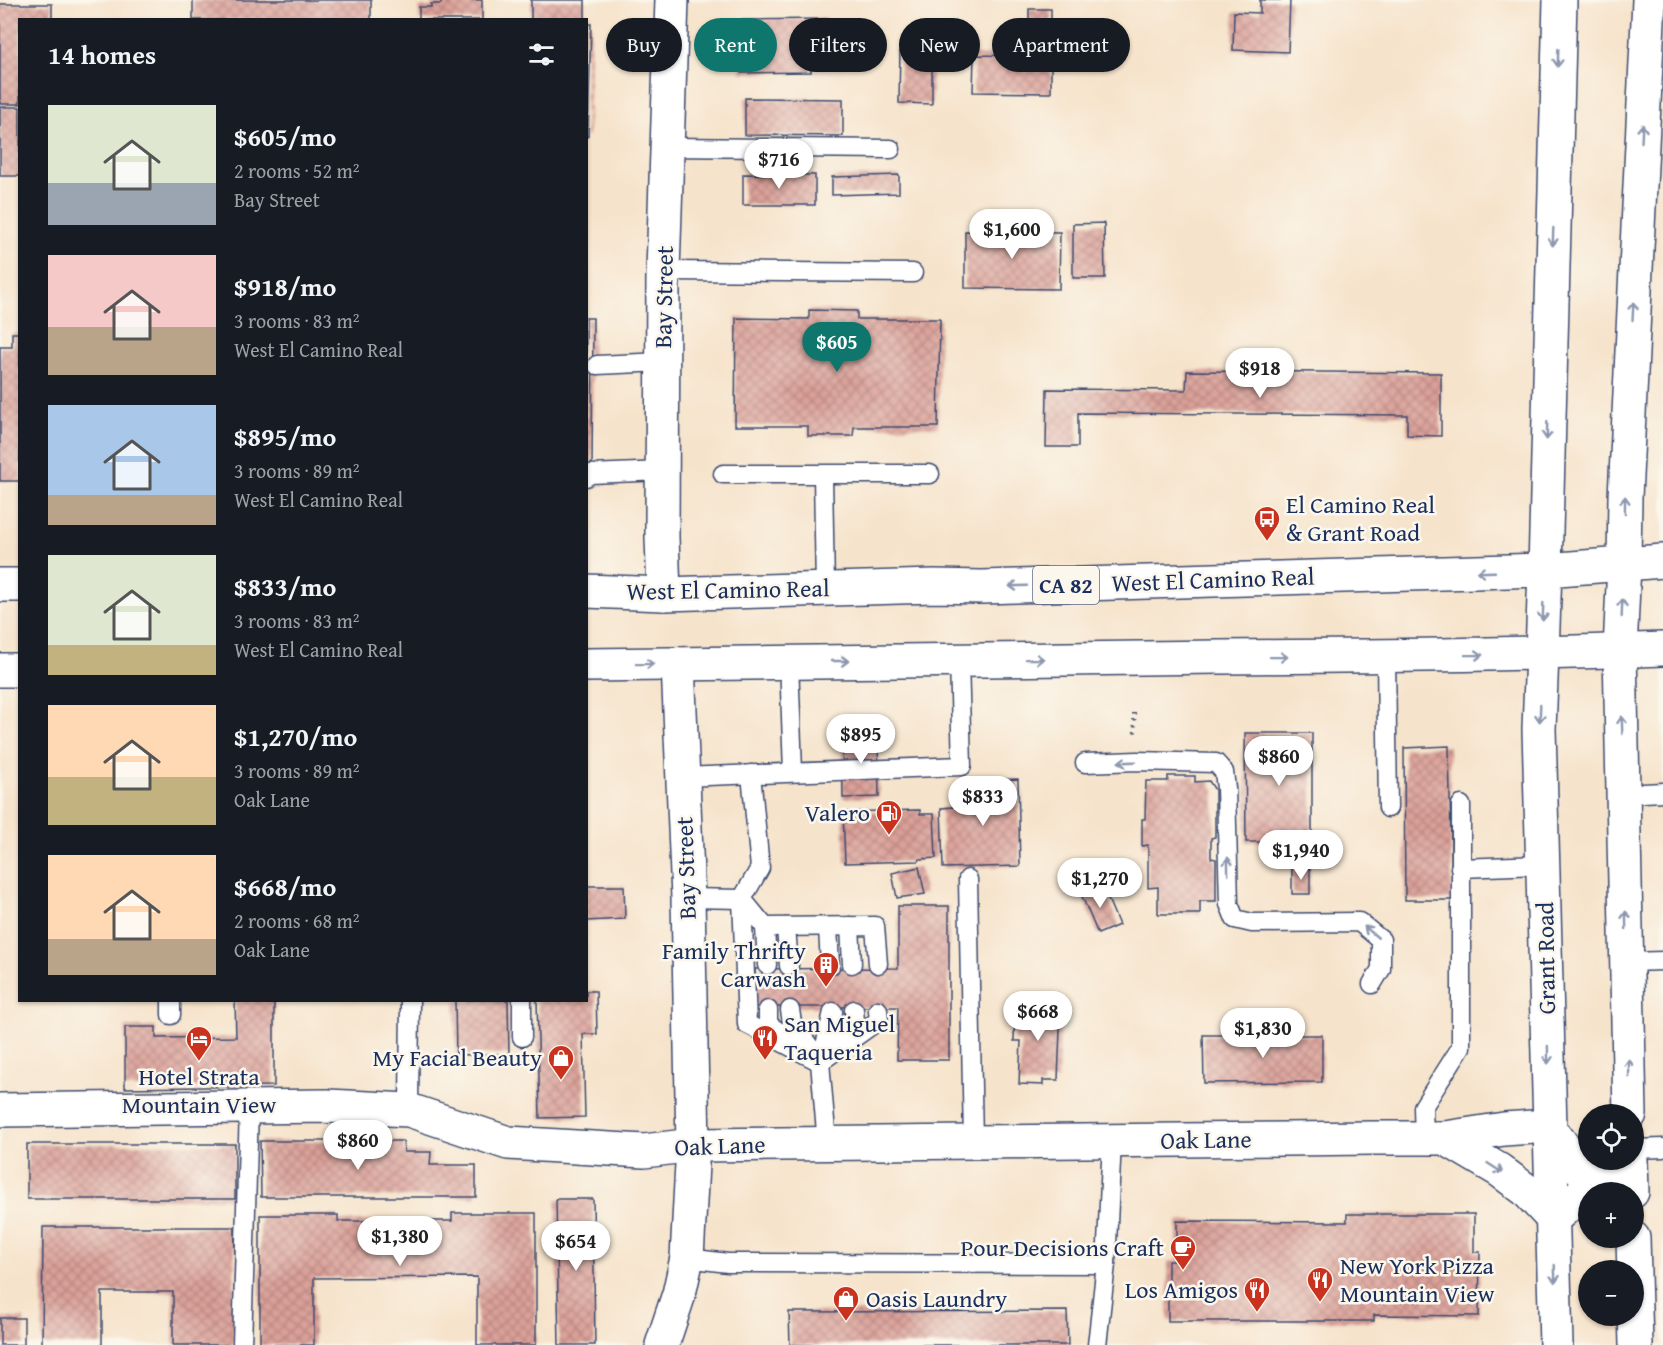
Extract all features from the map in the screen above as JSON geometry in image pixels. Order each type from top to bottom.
[{"type":"main road","name":"Bay Street","points":[[664,594],[662,537],[663,271],[672,0]]},
{"type":"main road","name":"Grant Road","points":[[1556,1345],[1548,1126],[1539,729],[1560,0]]},
{"type":"main road","points":[[1630,1104],[1620,651],[1625,485],[1649,0]]},
{"type":"main road","name":"CA 82","points":[[1624,564],[1663,561]]},
{"type":"main road","name":"West El Camino Real","points":[[588,591],[664,594],[934,586],[982,587],[1545,570],[1624,564]]},
{"type":"main road","points":[[0,585],[18,585]]},
{"type":"main road","points":[[588,665],[1386,657],[1663,650]]},
{"type":"main road","name":"Bay Street","points":[[662,1345],[679,1294],[687,1258],[693,1144],[688,898],[678,664]]},
{"type":"main road","points":[[0,670],[18,670]]},
{"type":"main road","name":"Oak Lane","points":[[0,1110],[328,1106],[409,1110],[508,1143],[644,1151],[693,1144],[1435,1138],[1548,1126]]},
{"type":"main road","points":[[1548,1126],[1589,1182]]},
{"type":"main road","name":"Oak Lane","points":[[1435,1138],[1499,1170],[1526,1190],[1553,1219]]},
{"type":"main road","points":[[1599,1182],[1610,1170]]},
{"type":"main road","points":[[1553,1219],[1578,1200]]},
{"type":"main road","points":[[1635,1326],[1636,1345]]},
{"type":"lane","points":[[667,147],[891,149]]},
{"type":"lane","points":[[663,271],[913,273]]},
{"type":"lane","points":[[597,365],[663,362]]},
{"type":"lane","points":[[588,476],[663,471]]},
{"type":"lane","points":[[723,474],[930,474]]},
{"type":"lane","points":[[823,475],[825,589]]},
{"type":"lane","points":[[1386,657],[1388,808]]},
{"type":"lane","points":[[682,777],[962,766],[959,660]]},
{"type":"lane","points":[[789,662],[793,772]]},
{"type":"lane","points":[[1085,763],[1146,761],[1216,764],[1224,772],[1226,788],[1229,904],[1235,919],[1252,923],[1359,922],[1381,940],[1381,969],[1372,984]]},
{"type":"lane","points":[[752,774],[760,868],[742,899],[747,1024],[820,1062]]},
{"type":"lane","points":[[1623,795],[1663,792]]},
{"type":"lane","points":[[1435,1138],[1423,1107],[1461,1047],[1461,805]]},
{"type":"lane","points":[[1461,868],[1543,865]]},
{"type":"lane","points":[[968,879],[974,1142]]},
{"type":"lane","points":[[688,898],[742,899],[765,927],[767,965]]},
{"type":"lane","points":[[850,926],[852,964]]},
{"type":"lane","points":[[765,927],[875,926],[878,964]]},
{"type":"lane","points":[[786,927],[789,966]]},
{"type":"lane","points":[[828,927],[830,966]]},
{"type":"lane","points":[[1627,962],[1663,961]]},
{"type":"lane","points":[[409,1110],[410,1002]]},
{"type":"lane","points":[[522,1002],[522,1037]]},
{"type":"lane","points":[[768,1010],[768,1024],[820,1062]]},
{"type":"lane","points":[[790,1010],[792,1023],[820,1062]]},
{"type":"lane","points":[[820,1062],[855,1021],[854,1010]]},
{"type":"lane","points":[[820,1062],[879,1020],[878,1010]]},
{"type":"lane","points":[[827,1144],[820,1062],[833,1012]]},
{"type":"lane","points":[[242,1345],[249,1107]]},
{"type":"lane","points":[[1097,1345],[1106,1264],[1112,1141]]},
{"type":"lane","points":[[1644,1149],[1663,1148]]},
{"type":"lane","points":[[687,1258],[728,1263],[1106,1264]]},
{"type":"path","points":[[1134,712],[1135,740]]},
{"type":"building","points":[[193,0],[371,0],[371,18],[193,18]]},
{"type":"building","points":[[441,0],[482,0],[482,18],[419,18],[419,7],[441,4]]},
{"type":"building","points":[[531,0],[585,0],[585,18],[531,18]]},
{"type":"building","points":[[1260,0],[1290,0],[1288,52],[1233,50],[1234,12],[1260,13]]},
{"type":"building","points":[[0,4],[52,4],[52,18],[18,18],[18,104],[0,104]]},
{"type":"building","points":[[1029,9],[1051,9],[1051,18],[1029,18]]},
{"type":"building","points":[[789,19],[789,72],[811,72],[741,73],[777,72],[777,20]]},
{"type":"building","points":[[588,24],[591,24],[588,137]]},
{"type":"building","points":[[980,55],[992,55],[992,72],[1051,72],[1051,93],[973,92],[974,72],[980,72]]},
{"type":"building","points":[[900,72],[932,72],[932,104],[899,103]]},
{"type":"building","points":[[745,98],[843,99],[843,136],[745,135]]},
{"type":"building","points":[[0,107],[18,107],[18,176],[0,176]]},
{"type":"building","points":[[743,174],[815,175],[815,205],[743,205]]},
{"type":"building","points":[[899,175],[899,193],[832,195],[832,177]]},
{"type":"building","points":[[1104,223],[1105,278],[1073,278],[1073,224]]},
{"type":"building","points":[[965,231],[1060,232],[1059,289],[965,288]]},
{"type":"building","points":[[809,310],[857,311],[857,319],[940,319],[938,427],[854,427],[853,436],[808,436],[808,426],[735,426],[736,318],[809,319]]},
{"type":"building","points":[[588,318],[593,318],[592,467],[588,467]]},
{"type":"building","points":[[12,333],[18,333],[18,481],[0,481],[0,347],[12,347]]},
{"type":"building","points":[[1187,371],[1441,373],[1441,436],[1407,435],[1407,415],[1078,413],[1078,447],[1046,447],[1047,389],[1186,390]]},
{"type":"building","points":[[878,731],[879,797],[843,798],[842,733]]},
{"type":"building","points":[[1245,733],[1312,733],[1312,842],[1246,842]]},
{"type":"building","points":[[1449,746],[1452,900],[1405,900],[1404,748]]},
{"type":"building","points":[[1168,776],[1195,776],[1195,782],[1209,781],[1215,790],[1215,837],[1211,838],[1211,858],[1216,859],[1216,901],[1200,901],[1200,914],[1158,914],[1158,887],[1148,888],[1148,845],[1142,846],[1146,781],[1168,781]]},
{"type":"building","points":[[1018,779],[1020,866],[943,868],[941,808],[967,806],[967,781]]},
{"type":"building","name":"Valero","points":[[920,810],[920,814],[934,814],[936,858],[919,861],[845,863],[843,812]]},
{"type":"building","points":[[919,867],[925,894],[897,898],[892,873]]},
{"type":"building","points":[[1292,868],[1310,868],[1310,894],[1292,894]]},
{"type":"building","points":[[1102,885],[1119,925],[1098,934],[1081,894]]},
{"type":"building","points":[[588,886],[624,886],[625,919],[588,921]]},
{"type":"building","points":[[898,906],[949,906],[949,1060],[897,1060],[898,1007],[755,1007],[755,969],[898,968]]},
{"type":"building","points":[[588,991],[596,991],[597,1034],[583,1034],[585,1117],[540,1118],[537,1002],[588,1002]]},
{"type":"building","name":"Hotel Strata Mountain View","points":[[235,1002],[274,1002],[274,1086],[125,1088],[125,1027],[156,1027],[156,1038],[236,1037]]},
{"type":"building","points":[[455,1002],[508,1002],[509,1054],[456,1055]]},
{"type":"building","points":[[1015,1004],[1061,1005],[1058,1080],[1043,1080],[1043,1085],[1019,1084],[1021,1041],[1014,1041]]},
{"type":"building","points":[[1203,1035],[1322,1035],[1322,1082],[1204,1083]]},
{"type":"building","points":[[260,1141],[403,1141],[404,1152],[431,1152],[430,1165],[476,1165],[476,1197],[261,1197]]},
{"type":"building","points":[[27,1144],[235,1144],[235,1199],[27,1199]]},
{"type":"building","points":[[556,1199],[593,1199],[595,1345],[559,1345]]},
{"type":"building","points":[[452,1213],[536,1213],[536,1345],[477,1345],[477,1277],[314,1278],[314,1345],[260,1345],[260,1215],[338,1215],[338,1221],[452,1221]]},
{"type":"building","points":[[1347,1214],[1474,1214],[1474,1252],[1480,1252],[1479,1316],[1374,1315],[1374,1321],[1168,1321],[1168,1261],[1177,1261],[1177,1221],[1347,1222]]},
{"type":"building","points":[[43,1227],[235,1227],[234,1345],[173,1345],[173,1292],[102,1292],[102,1345],[42,1345]]},
{"type":"building","points":[[1067,1311],[1068,1345],[790,1345],[789,1312]]},
{"type":"building","points":[[0,1318],[24,1318],[24,1345],[0,1345]]},
{"type":"place","name":"El Camino Real & Grant Road","points":[[1267,542]]},
{"type":"place","name":"Valero","points":[[889,836]]},
{"type":"place","name":"Family Thrifty Carwash","points":[[826,988]]},
{"type":"place","name":"San Miguel Taqueria","points":[[765,1061]]},
{"type":"place","name":"Hotel Strata Mountain View","points":[[199,1062]]},
{"type":"place","name":"My Facial Beauty","points":[[561,1081]]},
{"type":"place","name":"Pour Decisions Craft","points":[[1183,1271]]},
{"type":"place","name":"New York Pizza Mountain View","points":[[1320,1303]]},
{"type":"place","name":"Los Amigos","points":[[1257,1313]]},
{"type":"place","name":"Oasis Laundry","points":[[846,1322]]}]
